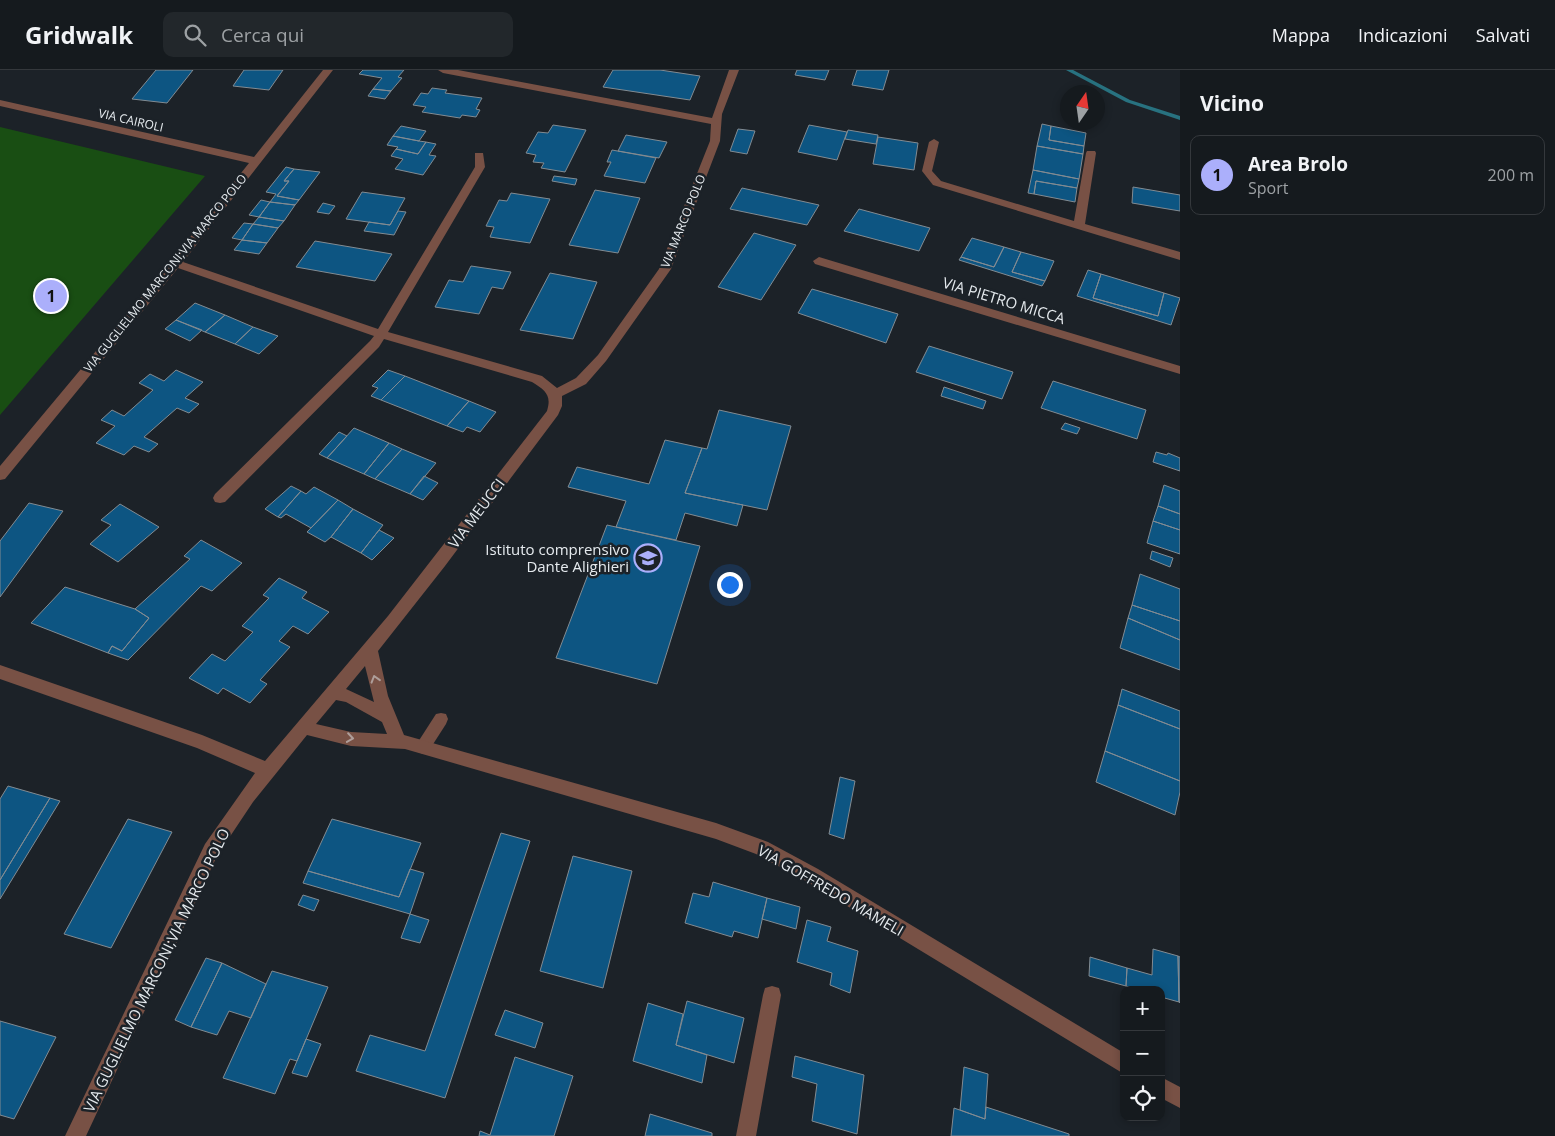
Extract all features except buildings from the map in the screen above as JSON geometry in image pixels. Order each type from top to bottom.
[{"type":"street","name":"VIA GUGLIELMO MARCONI;VIA MARCO POLO","points":[[0,475],[176,263],[328,70]]},
{"type":"street","points":[[444,70],[716,122]]},
{"type":"street","name":"VIA MARCO POLO","points":[[555,394],[581,381],[602,358],[665,269],[715,140],[717,114],[734,70]]},
{"type":"street","name":"VIA CAIROLI","points":[[0,103],[256,161]]},
{"type":"street","points":[[934,142],[927,171],[937,183],[1180,256]]},
{"type":"street","points":[[1080,226],[1091,153]]},
{"type":"street","points":[[220,498],[375,344],[480,167],[479,155]]},
{"type":"street","name":"VIA PIETRO MICCA","points":[[819,261],[1180,370]]},
{"type":"street","points":[[176,263],[381,334],[537,379],[548,386],[555,394]]},
{"type":"street","name":"VIA MEUCCI","points":[[267,770],[370,649],[553,412],[557,401],[555,394]]},
{"type":"street","points":[[370,649],[372,668],[387,717],[398,740]]},
{"type":"street","points":[[0,672],[202,742],[267,770]]},
{"type":"street","points":[[332,693],[350,696],[387,717]]},
{"type":"street","name":"VIA GOFFREDO MAMELI","points":[[303,726],[351,739],[398,740],[716,831],[762,848],[812,875],[1120,1062]]},
{"type":"street","name":"VIA GUGLIELMO MARCONI;VIA MARCO POLO","points":[[76,1136],[211,850],[233,814],[267,770]]},
{"type":"street","points":[[746,1136],[772,995]]},
{"type":"street","points":[[1165,1089],[1180,1098]]},
{"type":"lane","points":[[423,747],[441,718]]},
{"type":"green space","points":[[0,127],[205,176],[0,415]]},
{"type":"waterway","points":[[1069,70],[1128,101],[1180,118]]},
{"type":"place","name":"Area Brolo","points":[[51,296]]},
{"type":"place","name":"Istituto comprensivo Dante Alighieri","points":[[648,558]]}]
